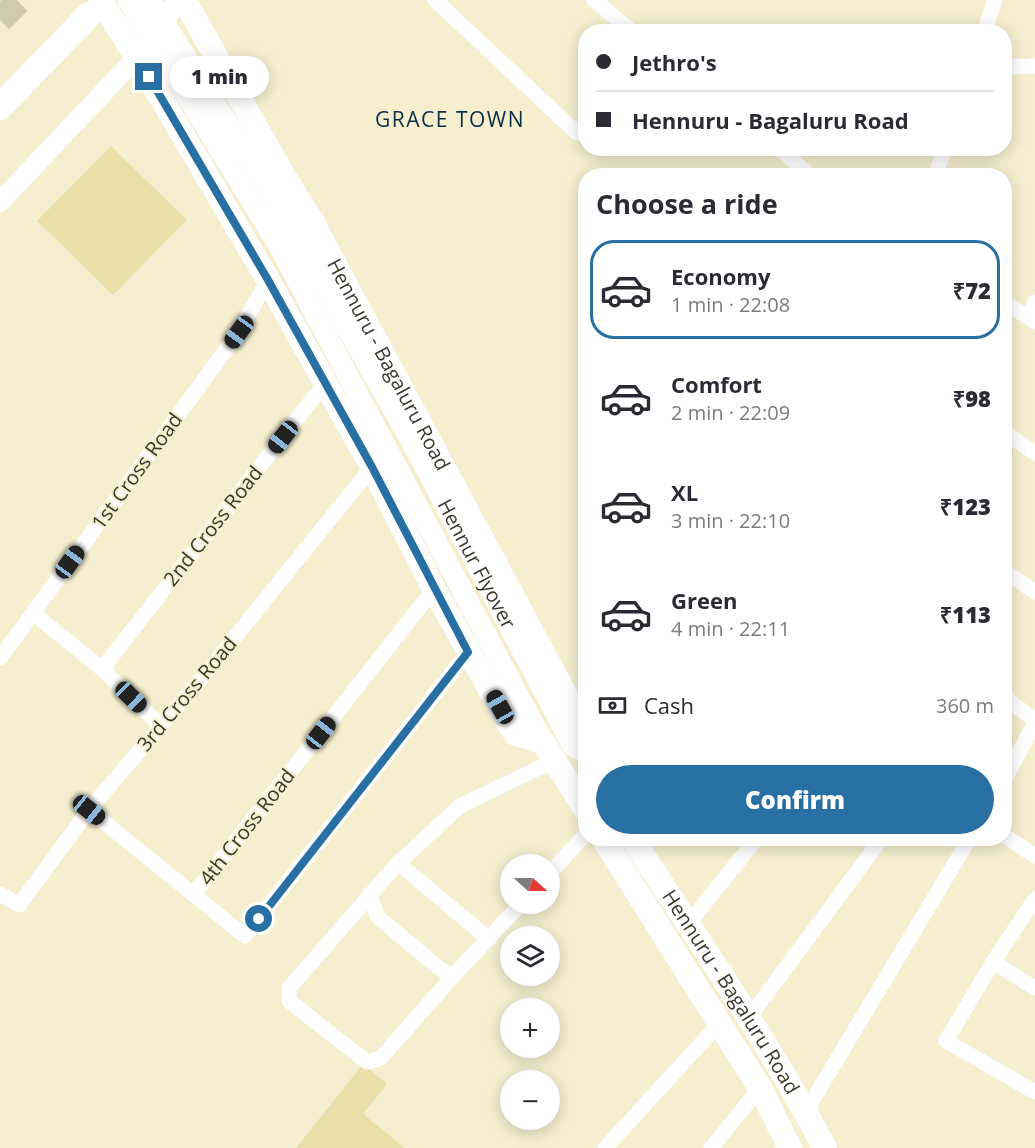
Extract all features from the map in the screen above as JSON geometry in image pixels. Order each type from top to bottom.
[{"type":"highway","points":[[0,107],[94,8]]},
{"type":"main road","name":"Hennur Flyover","points":[[128,0],[279,246],[549,751]]},
{"type":"main road","name":"Hennur Flyover","points":[[150,0],[277,203],[414,446],[573,746],[578,749]]},
{"type":"main road","name":"Hennuru - Bagaluru Road","points":[[184,0],[310,218],[578,714]]},
{"type":"main road","points":[[94,8],[137,57],[268,280],[372,467],[434,589],[510,726],[516,734],[549,751],[578,798]]},
{"type":"main road","name":"Hennuru - Bagaluru Road","points":[[608,846],[718,1025],[760,1088],[790,1148]]},
{"type":"main road","name":"Hennuru - Bagaluru Road","points":[[637,846],[806,1112],[825,1148]]},
{"type":"street","points":[[0,202],[152,40],[178,0]]},
{"type":"street","points":[[435,0],[577,133]]},
{"type":"street","points":[[594,0],[623,24]]},
{"type":"street","points":[[987,24],[995,0]]},
{"type":"street","points":[[1012,67],[1035,66]]},
{"type":"street","points":[[787,156],[802,168]]},
{"type":"street","name":"1st Cross Road","points":[[2,652],[239,332],[268,280]]},
{"type":"street","points":[[1012,307],[1032,320],[1035,302]]},
{"type":"street","name":"2nd Cross Road","points":[[102,669],[325,383]]},
{"type":"street","points":[[1012,437],[1035,453]]},
{"type":"street","name":"3rd Cross Road","points":[[0,894],[19,905],[89,810],[210,667],[372,467]]},
{"type":"street","points":[[1012,576],[1035,592]]},
{"type":"street","name":"4th Cross Road","points":[[194,894],[434,589]]},
{"type":"street","points":[[33,613],[102,669],[160,725]]},
{"type":"street","points":[[89,810],[245,936],[468,652]]},
{"type":"street","points":[[1012,703],[1035,721],[1012,765]]},
{"type":"street","points":[[512,914],[453,976],[381,1058],[367,1062],[289,1001],[290,987],[398,863],[460,806],[549,751]]},
{"type":"street","points":[[1012,840],[1035,856]]},
{"type":"street","points":[[560,862],[578,843]]},
{"type":"street","points":[[688,924],[751,846]]},
{"type":"street","points":[[748,1019],[876,846]]},
{"type":"street","points":[[806,1112],[965,846]]},
{"type":"street","points":[[398,863],[489,939]]},
{"type":"street","points":[[369,895],[378,917],[440,969],[453,976]]},
{"type":"street","points":[[1035,899],[993,962],[946,1041],[1035,1092]]},
{"type":"street","points":[[993,962],[1035,988]]},
{"type":"street","points":[[605,1148],[718,1025]]},
{"type":"street","points":[[711,1148],[760,1088]]},
{"type":"shaded area","points":[[111,146],[187,220],[113,295],[37,221]]},
{"type":"shaded area","points":[[363,1064],[387,1084],[363,1114],[405,1148],[296,1148]]},
{"type":"tunnel","points":[[0,20],[20,0]]},
{"type":"district","name":"GRACE TOWN","points":[[450,120]]},
{"type":"route","points":[[149,77],[268,280],[372,467],[468,652],[259,919]]}]
